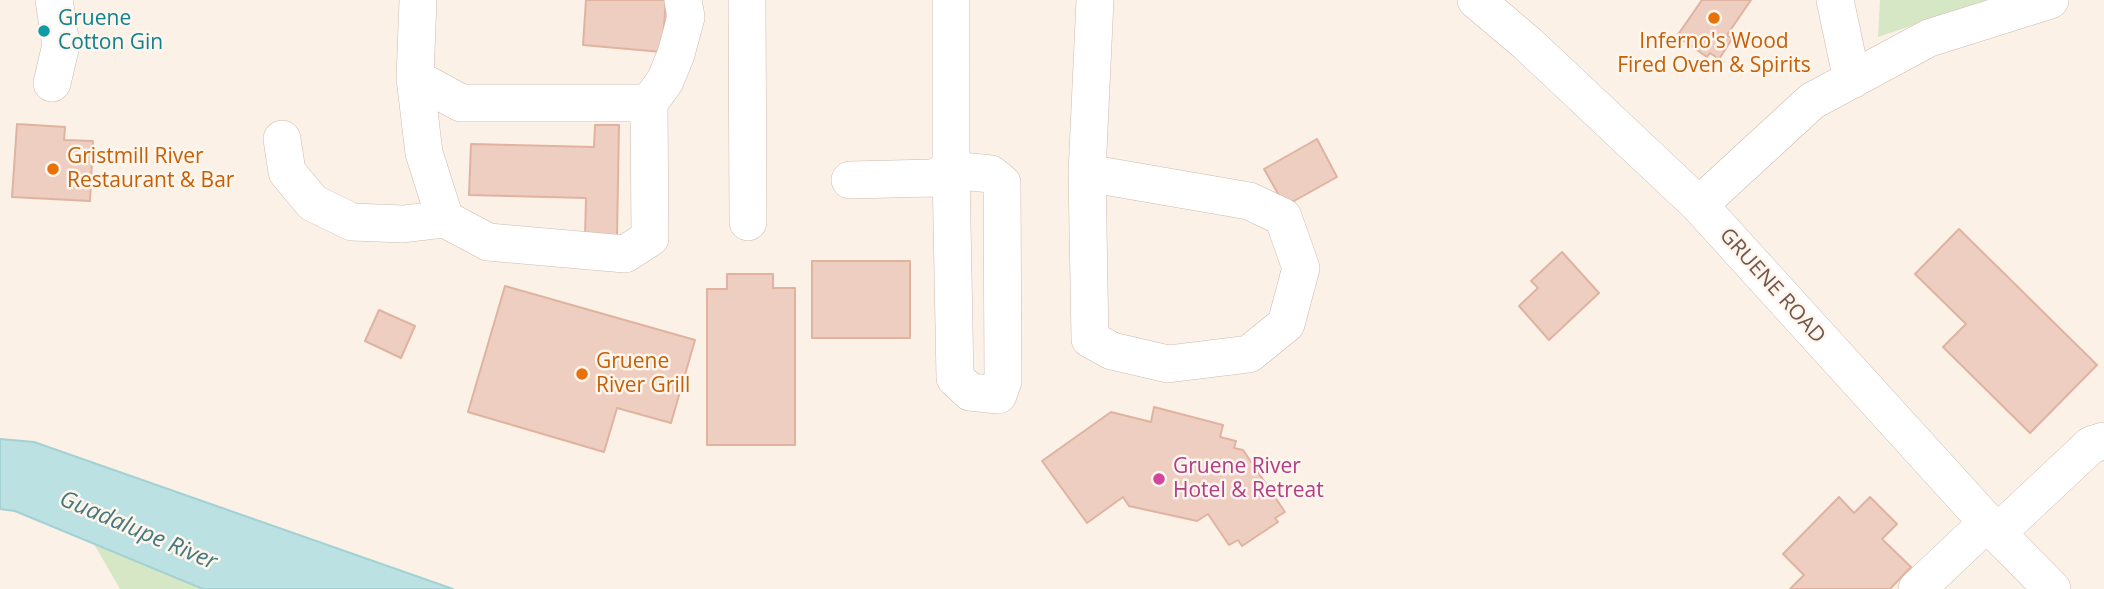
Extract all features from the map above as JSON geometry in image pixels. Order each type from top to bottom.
[{"type":"street","points":[[52,83],[61,45],[54,0]]},
{"type":"street","points":[[418,0],[415,78],[424,153],[445,219]]},
{"type":"street","points":[[282,139],[287,172],[313,203],[352,222],[403,224],[445,219],[488,242],[625,254],[650,238],[649,103],[665,81],[676,54],[686,17],[683,0]]},
{"type":"street","points":[[747,0],[748,222]]},
{"type":"street","points":[[850,180],[933,178],[951,170],[991,174],[1002,183],[1003,381],[998,394],[970,392],[956,378],[951,170],[951,0]]},
{"type":"street","points":[[1087,173],[1249,201],[1283,217],[1301,268],[1286,324],[1249,354],[1168,364],[1112,351],[1090,339],[1087,173],[1095,0]]},
{"type":"street","name":"GRUENE ROAD","points":[[1476,0],[1528,44],[1699,205],[1992,527],[2052,589]]},
{"type":"street","points":[[1835,0],[1852,80]]},
{"type":"street","points":[[1699,205],[1812,101],[1929,38],[2050,0]]},
{"type":"street","points":[[415,78],[461,103],[649,103]]},
{"type":"street","points":[[1917,589],[2091,445],[2104,441]]},
{"type":"green space","points":[[1880,0],[1987,0],[1878,37]]},
{"type":"green space","points":[[94,544],[203,589],[120,589]]},
{"type":"water","name":"Guadalupe River","points":[[0,439],[34,442],[453,589],[203,589],[15,511],[0,509]]},
{"type":"building","points":[[586,0],[666,0],[662,52],[583,45]]},
{"type":"building","name":"Inferno's Wood Fired Oven & Spirits","points":[[1702,0],[1751,0],[1727,35],[1732,39],[1719,59],[1710,53],[1707,57],[1677,36]]},
{"type":"building","name":"Gristmill River Restaurant & Bar","points":[[17,124],[65,127],[64,140],[93,141],[90,201],[12,197]]},
{"type":"building","points":[[595,125],[619,125],[617,237],[585,237],[586,198],[469,195],[471,144],[594,147]]},
{"type":"building","points":[[1317,139],[1337,177],[1285,206],[1264,169]]},
{"type":"building","points":[[1959,229],[2097,365],[2030,433],[1943,347],[1966,324],[1915,274]]},
{"type":"building","points":[[1562,252],[1599,293],[1549,340],[1519,306],[1538,288],[1531,281]]},
{"type":"building","points":[[812,261],[910,261],[910,338],[812,338]]},
{"type":"building","points":[[727,274],[773,274],[773,288],[795,288],[795,445],[707,445],[707,289],[727,289]]},
{"type":"building","name":"Gruene River Grill","points":[[505,286],[695,340],[671,423],[617,408],[604,452],[468,412]]},
{"type":"building","points":[[379,310],[415,326],[401,358],[365,341]]},
{"type":"building","name":"Gruene River Hotel & Retreat","points":[[1154,407],[1223,425],[1220,437],[1236,441],[1234,448],[1243,450],[1285,512],[1275,518],[1278,522],[1242,546],[1238,540],[1229,545],[1208,514],[1197,521],[1129,506],[1123,497],[1087,523],[1042,461],[1111,412],[1151,422]]},
{"type":"building","points":[[1839,497],[1854,513],[1870,497],[1897,524],[1882,539],[1911,567],[1890,589],[1790,589],[1804,575],[1783,554]]},
{"type":"place","name":"Inferno's Wood Fired Oven & Spirits","points":[[1714,18]]},
{"type":"place","name":"Gruene Cotton Gin","points":[[44,31]]},
{"type":"place","name":"Gristmill River Restaurant & Bar","points":[[53,169]]},
{"type":"place","name":"Gruene River Grill","points":[[582,374]]},
{"type":"place","name":"Gruene River Hotel & Retreat","points":[[1159,479]]}]
